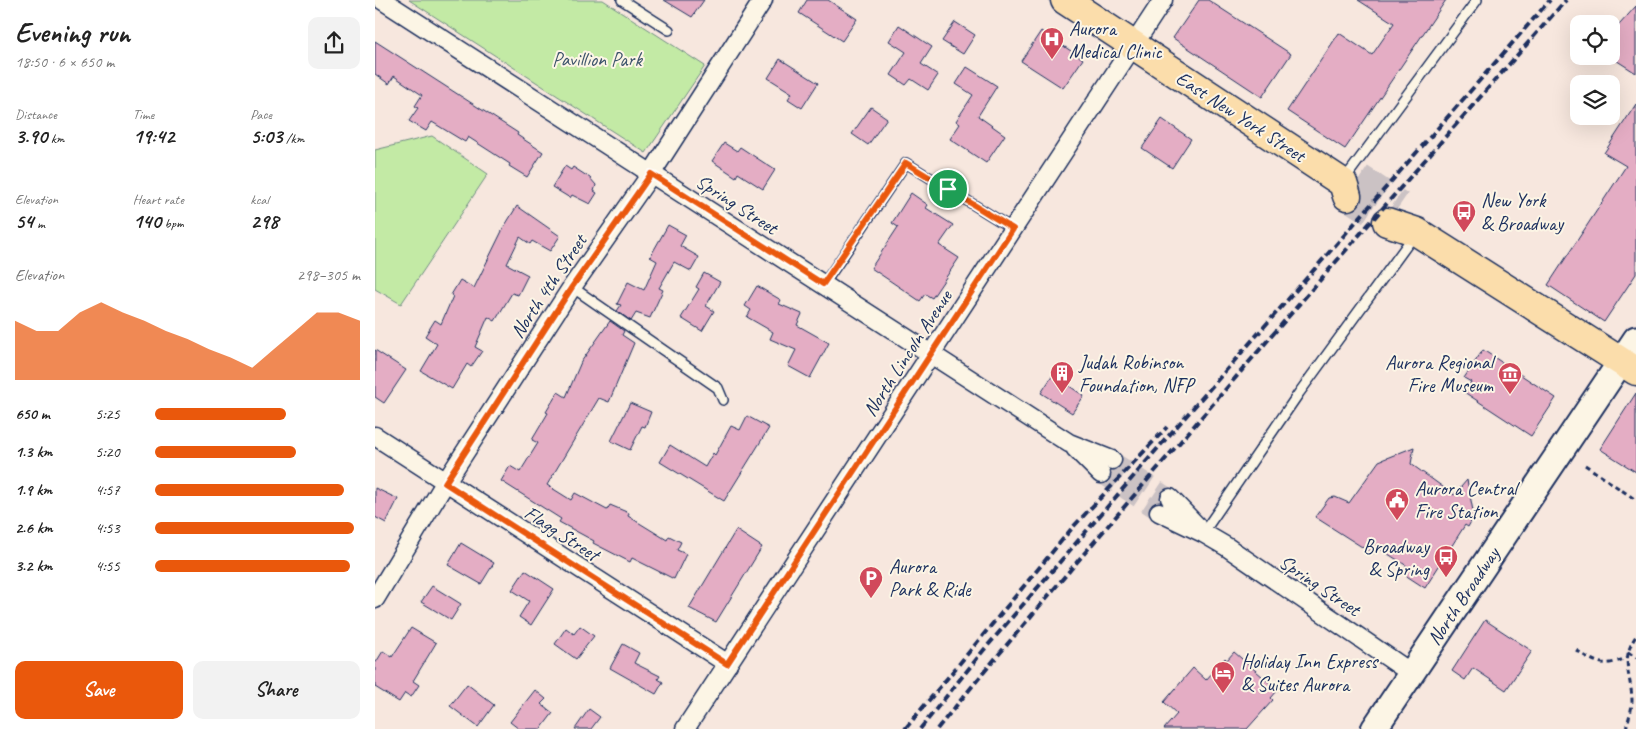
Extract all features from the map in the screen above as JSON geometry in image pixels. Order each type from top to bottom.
[{"type":"main road","name":"East New York Street","points":[[1065,0],[1350,185]]},
{"type":"main road","points":[[1393,213],[1417,232],[1628,366]]},
{"type":"main road","name":"North Broadway","points":[[1374,729],[1411,673],[1628,366],[1636,339]]},
{"type":"street","name":"Spring Street","points":[[382,0],[1069,443],[1101,474]]},
{"type":"street","name":"North 4th Street","points":[[375,599],[445,483],[572,287],[651,174],[763,0]]},
{"type":"street","name":"North Lincoln Avenue","points":[[685,729],[1163,0]]},
{"type":"street","name":"Flagg Street","points":[[375,436],[727,664]]},
{"type":"street","name":"Spring Street","points":[[1069,443],[1113,460]]},
{"type":"street","name":"Spring Street","points":[[1170,498],[1203,533]]},
{"type":"street","name":"Spring Street","points":[[1159,512],[1203,533],[1411,673]]},
{"type":"lane","points":[[623,0],[669,30]]},
{"type":"lane","points":[[1350,185],[1477,0]]},
{"type":"lane","points":[[823,284],[906,163],[1013,229]]},
{"type":"lane","points":[[1203,533],[1299,393],[1417,232]]},
{"type":"lane","points":[[572,287],[718,388],[723,400]]},
{"type":"path","points":[[1585,465],[1636,500]]},
{"type":"path","points":[[1626,729],[1632,702],[1626,658],[1627,652],[1636,636]]},
{"type":"path","points":[[1576,650],[1601,664],[1613,664],[1626,658]]},
{"type":"path","points":[[1627,652],[1636,658]]},
{"type":"green space","name":"Pavillion Park","points":[[409,0],[603,0],[705,66],[646,153]]},
{"type":"green space","points":[[432,136],[488,174],[401,304],[375,289],[375,150]]},
{"type":"building","points":[[664,0],[704,0],[692,17]]},
{"type":"building","points":[[807,0],[828,0],[857,19],[842,41],[799,13]]},
{"type":"building","points":[[1199,0],[1208,0],[1291,54],[1262,97],[1173,38]]},
{"type":"building","points":[[1358,0],[1446,0],[1345,149],[1287,111],[1339,33],[1372,55],[1394,23]]},
{"type":"building","points":[[1636,6],[1636,73],[1620,63],[1620,24]]},
{"type":"building","points":[[955,22],[975,35],[963,54],[942,41]]},
{"type":"building","points":[[899,25],[932,47],[921,64],[938,75],[928,90],[911,79],[906,85],[891,75],[906,52],[889,41]]},
{"type":"building","name":"Aurora Medical Clinic","points":[[1041,31],[1083,59],[1063,88],[1021,61]]},
{"type":"building","points":[[375,41],[518,133],[517,135],[543,152],[527,177],[468,137],[465,142],[432,122],[426,131],[409,121],[418,108],[415,106],[422,95],[394,76],[389,84],[375,74]]},
{"type":"building","points":[[780,59],[818,83],[802,108],[788,99],[792,93],[768,78]]},
{"type":"building","points":[[967,67],[997,86],[978,116],[1005,135],[986,163],[950,139],[960,124],[956,121],[973,95],[956,84]]},
{"type":"building","points":[[1636,104],[1636,274],[1604,322],[1548,285],[1626,166],[1604,153]]},
{"type":"building","points":[[871,107],[887,118],[868,145],[852,134]]},
{"type":"building","points":[[1162,119],[1191,139],[1172,168],[1142,148]]},
{"type":"building","points":[[724,143],[737,151],[740,147],[775,170],[763,189],[738,173],[736,177],[712,161]]},
{"type":"building","points":[[565,166],[571,170],[573,167],[590,178],[596,185],[594,191],[597,193],[590,204],[572,195],[570,198],[552,187]]},
{"type":"building","points":[[911,193],[928,205],[926,208],[953,225],[939,245],[959,258],[932,298],[925,294],[920,301],[871,268],[898,227],[892,223]]},
{"type":"building","points":[[517,206],[560,236],[550,251],[532,241],[530,244],[520,237],[507,264],[528,275],[518,295],[512,293],[495,321],[488,317],[475,347],[482,351],[471,367],[467,364],[452,389],[421,371],[437,344],[425,336],[435,320],[441,324],[453,296],[451,295],[460,280],[474,288],[504,227]]},
{"type":"building","points":[[668,225],[686,235],[680,246],[699,257],[691,271],[674,262],[659,288],[663,290],[650,318],[636,313],[631,321],[617,311],[621,305],[617,304],[628,282],[644,290],[657,261],[650,257]]},
{"type":"building","points":[[704,273],[720,282],[706,306],[714,311],[702,331],[681,318],[699,289],[696,287]]},
{"type":"building","points":[[757,286],[781,300],[779,304],[802,314],[797,325],[829,343],[810,378],[788,366],[796,350],[770,339],[773,332],[747,317],[751,310],[745,306]]},
{"type":"building","points":[[610,321],[624,331],[622,335],[634,343],[609,402],[599,398],[547,485],[571,500],[575,493],[607,510],[610,505],[629,513],[628,516],[667,540],[669,536],[681,542],[677,550],[686,554],[674,579],[632,558],[630,562],[593,543],[594,541],[559,522],[561,519],[501,481],[510,466],[520,472],[538,443],[532,440],[548,413],[546,412],[558,392],[566,397],[581,362]]},
{"type":"building","points":[[375,350],[406,370],[384,403],[375,397]]},
{"type":"building","name":"Aurora Regional Fire Museum","points":[[1483,350],[1556,398],[1531,436],[1464,392],[1471,382],[1464,378]]},
{"type":"building","name":"Judah Robinson Foundation, NFP","points":[[1053,375],[1084,396],[1072,413],[1041,393]]},
{"type":"building","points":[[1636,393],[1636,472],[1600,449]]},
{"type":"building","points":[[630,403],[651,412],[645,427],[642,426],[630,450],[611,441]]},
{"type":"building","points":[[747,416],[769,428],[724,501],[660,462],[670,445],[705,467],[713,453],[715,455],[731,426],[740,430]]},
{"type":"building","name":"Aurora Central Fire Station","points":[[1414,447],[1411,464],[1454,495],[1467,480],[1474,516],[1468,527],[1465,525],[1425,588],[1402,573],[1407,566],[1377,547],[1373,554],[1315,517],[1329,498],[1335,497],[1349,503],[1379,461]]},
{"type":"building","points":[[375,488],[398,499],[386,523],[375,517]]},
{"type":"building","points":[[736,530],[762,547],[716,622],[689,608]]},
{"type":"building","points":[[461,543],[494,563],[481,584],[448,565]]},
{"type":"building","points":[[525,570],[554,589],[531,625],[519,617],[529,601],[512,590]]},
{"type":"building","points":[[432,586],[461,604],[451,620],[421,602]]},
{"type":"building","points":[[1485,620],[1532,651],[1506,690],[1473,668],[1465,680],[1452,671]]},
{"type":"building","points":[[580,626],[594,636],[576,659],[555,644],[566,628],[574,634]]},
{"type":"building","points":[[411,628],[436,643],[413,681],[419,685],[411,697],[405,693],[399,702],[375,687],[375,664],[383,651],[392,657]]},
{"type":"building","points":[[623,644],[639,653],[634,663],[660,676],[658,679],[663,682],[656,694],[610,668]]},
{"type":"building","name":"Holiday Inn Express & Suites Aurora","points":[[1234,652],[1278,690],[1271,698],[1273,700],[1247,729],[1164,729],[1177,714],[1164,702],[1193,668],[1206,680],[1225,658],[1227,660]]},
{"type":"building","points":[[467,684],[494,705],[478,727],[450,706]]},
{"type":"building","points":[[535,690],[546,699],[541,704],[553,713],[541,729],[519,729],[510,722]]},
{"type":"building","points":[[589,709],[600,717],[591,729],[575,729]]},
{"type":"tunnel","points":[[1360,178],[1400,205]]},
{"type":"tunnel","points":[[1347,196],[1387,222]]},
{"type":"tunnel","points":[[1112,460],[1170,498]]},
{"type":"tunnel","points":[[1101,474],[1159,512]]},
{"type":"railway","points":[[920,729],[983,651],[1158,448],[1550,0]]},
{"type":"railway","points":[[937,729],[1067,573],[1245,366],[1566,0]]},
{"type":"railway","points":[[905,729],[1073,527],[1167,427]]},
{"type":"place","name":"Aurora Medical Clinic","points":[[1052,60]]},
{"type":"place","name":"New York & Broadway","points":[[1464,233]]},
{"type":"place","name":"Judah Robinson Foundation, NFP","points":[[1062,394]]},
{"type":"place","name":"Aurora Regional Fire Museum","points":[[1510,395]]},
{"type":"place","name":"Aurora Central Fire Station","points":[[1397,521]]},
{"type":"place","name":"Broadway & Spring","points":[[1446,578]]},
{"type":"place","name":"Aurora Park & Ride","points":[[871,599]]},
{"type":"place","name":"Holiday Inn Express & Suites Aurora","points":[[1223,694]]},
{"type":"route","points":[[906,163],[948,189],[1013,229],[727,664],[445,483],[572,287],[651,174],[823,284],[906,163]]}]
